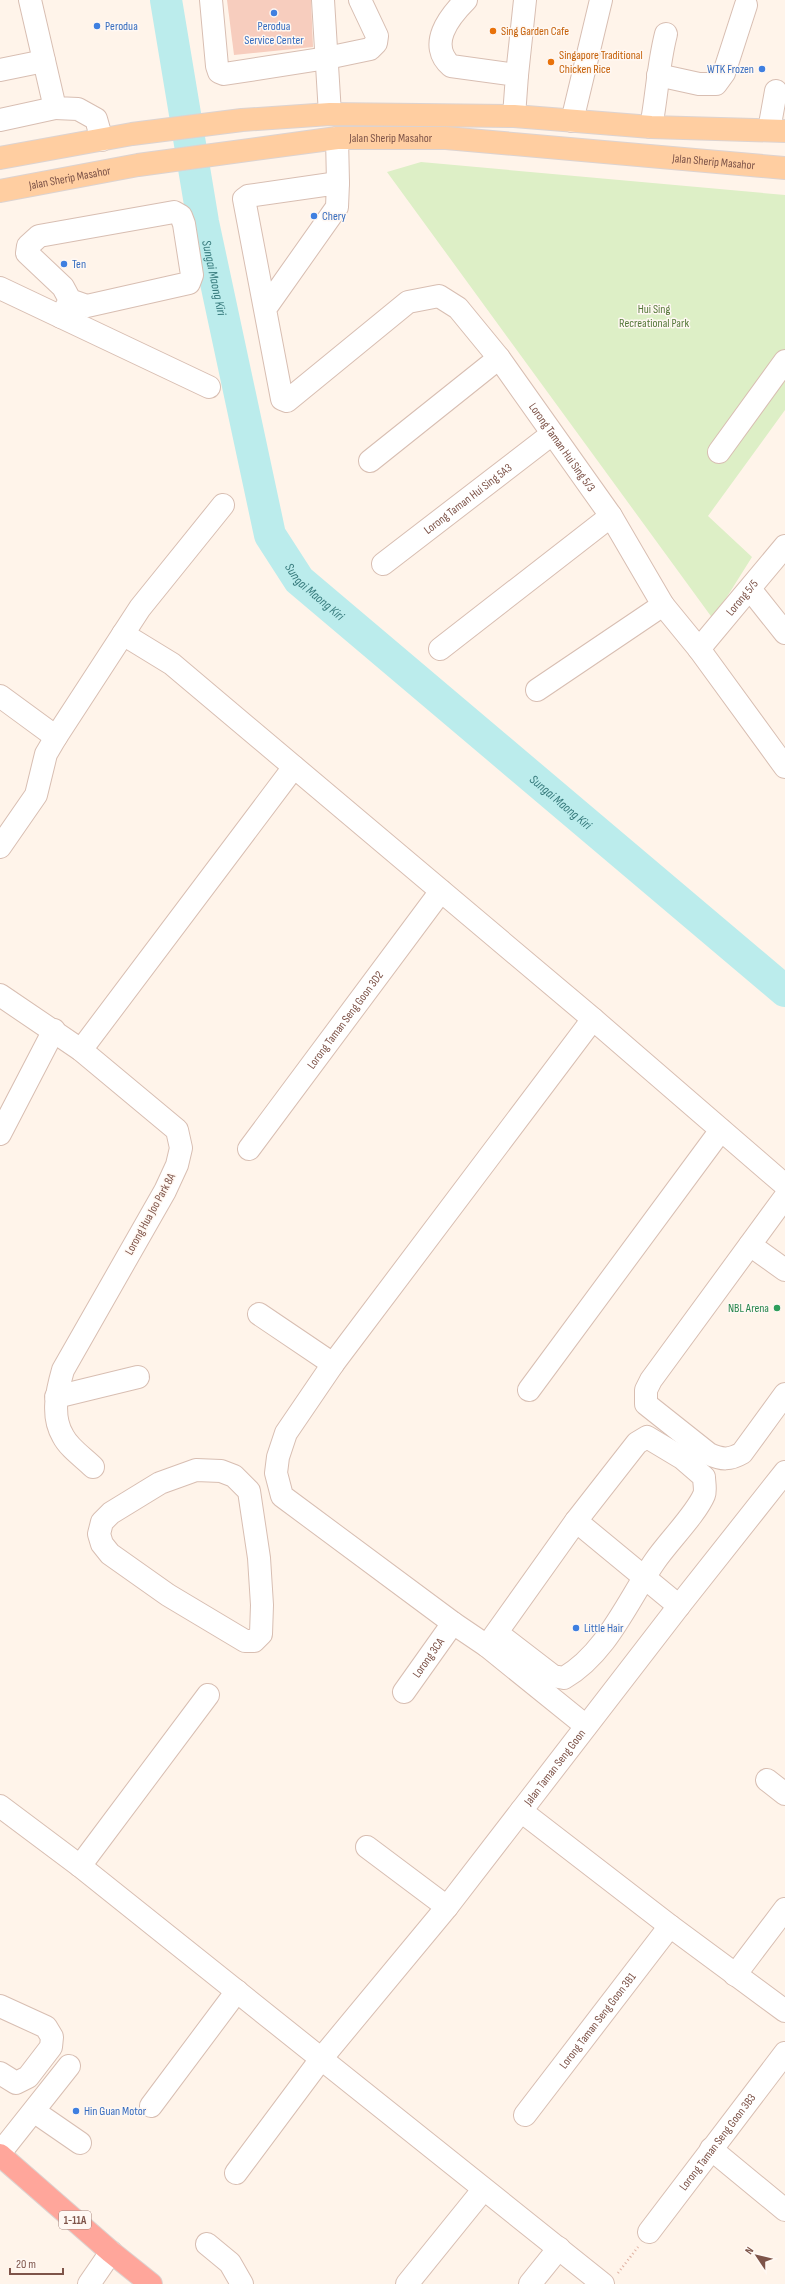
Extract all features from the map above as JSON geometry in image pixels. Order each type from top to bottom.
[{"type":"highway","name":"1-11A","points":[[0,2154],[111,2252],[151,2284]]},
{"type":"main road","name":"Jalan Sherip Masahor","points":[[0,158],[132,134],[242,120],[330,114],[514,116],[651,127],[777,130]]},
{"type":"main road","name":"Jalan Sherip Masahor","points":[[0,191],[138,165],[337,138],[446,138],[785,168]]},
{"type":"street","points":[[30,0],[55,108]]},
{"type":"street","points":[[211,0],[219,72],[224,74],[327,58],[370,49],[376,43],[377,36],[360,0]]},
{"type":"street","points":[[323,0],[330,114]]},
{"type":"street","points":[[466,0],[449,18],[443,30],[441,52],[444,60],[451,66],[517,74]]},
{"type":"street","points":[[514,116],[525,0]]},
{"type":"street","points":[[572,121],[601,0]]},
{"type":"street","points":[[658,75],[699,84],[716,84],[724,72],[746,5]]},
{"type":"street","points":[[651,127],[657,98],[660,57],[666,34]]},
{"type":"street","points":[[0,70],[44,61]]},
{"type":"street","points":[[776,91],[777,130]]},
{"type":"street","points":[[0,120],[55,108],[78,109],[96,119],[102,140]]},
{"type":"street","points":[[265,309],[337,207],[337,138]]},
{"type":"street","points":[[265,309],[244,199],[248,196],[338,183]]},
{"type":"street","points":[[174,212],[181,216],[184,224],[191,263],[192,275],[189,283],[87,306],[65,308],[63,287],[27,253],[28,246],[39,236],[174,212]]},
{"type":"street","points":[[0,288],[65,308],[209,387]]},
{"type":"street","name":"Lorong Taman Hui Sing 5/3","points":[[265,309],[282,399],[286,401],[408,302],[439,296],[458,308],[499,358],[612,516],[663,605],[699,649],[785,767]]},
{"type":"street","points":[[370,461],[499,358]]},
{"type":"street","points":[[719,452],[785,361]]},
{"type":"street","name":"Lorong Taman Hui Sing 5A3","points":[[383,564],[552,434]]},
{"type":"street","points":[[0,847],[36,795],[46,754],[123,634],[140,608],[223,505]]},
{"type":"street","points":[[440,649],[612,516]]},
{"type":"street","name":"Lorong 5/5","points":[[699,649],[785,546]]},
{"type":"street","points":[[750,589],[785,633]]},
{"type":"street","points":[[537,690],[663,605]]},
{"type":"street","points":[[123,634],[172,664],[593,1019],[785,1185]]},
{"type":"street","points":[[0,696],[56,737]]},
{"type":"street","points":[[80,1050],[294,767]]},
{"type":"street","name":"Lorong Taman Seng Goon 3D2","points":[[249,1149],[441,892]]},
{"type":"street","name":"Lorong Hua Joo Park 8A","points":[[0,995],[54,1030],[177,1130],[181,1148],[177,1165],[165,1191],[62,1370],[56,1397],[57,1415],[63,1437],[93,1467]]},
{"type":"street","points":[[492,1639],[576,1521],[622,1460],[642,1440],[647,1437],[682,1458],[704,1477],[705,1494],[654,1562],[631,1603],[609,1635],[576,1671],[564,1678],[553,1676],[492,1639],[453,1623],[282,1496],[276,1473],[278,1457],[286,1433],[333,1364],[593,1019]]},
{"type":"street","points":[[0,1134],[54,1030]]},
{"type":"street","points":[[529,1390],[721,1130]]},
{"type":"street","points":[[785,1197],[652,1380],[646,1390],[646,1404],[709,1454],[720,1459],[732,1458],[746,1449],[785,1394]]},
{"type":"street","points":[[750,1245],[785,1270]]},
{"type":"street","points":[[259,1314],[333,1364]]},
{"type":"street","points":[[56,1397],[138,1378]]},
{"type":"street","points":[[196,1470],[221,1471],[234,1476],[249,1491],[259,1558],[262,1605],[261,1634],[254,1641],[245,1641],[168,1595],[110,1554],[102,1544],[99,1534],[102,1522],[111,1513],[160,1483],[196,1470]]},
{"type":"street","name":"Jalan Taman Seng Goon","points":[[236,2173],[321,2059],[447,1907],[679,1606],[785,1472]]},
{"type":"street","points":[[249,1491],[276,1473]]},
{"type":"street","points":[[576,1521],[646,1577],[679,1606]]},
{"type":"street","name":"Lorong 3CA","points":[[404,1692],[453,1623]]},
{"type":"street","points":[[492,1639],[586,1726]]},
{"type":"street","points":[[80,1866],[208,1695]]},
{"type":"street","points":[[767,1780],[785,1794]]},
{"type":"street","points":[[0,1806],[80,1866],[483,2190],[559,2248],[609,2281]]},
{"type":"street","points":[[521,1811],[670,1926],[785,2011]]},
{"type":"street","points":[[367,1847],[447,1907]]},
{"type":"street","points":[[735,1975],[785,1909]]},
{"type":"street","name":"Lorong Taman Seng Goon 3B1","points":[[525,2115],[670,1926]]},
{"type":"street","points":[[150,2106],[237,1992]]},
{"type":"street","points":[[0,2006],[46,2027],[52,2037],[51,2047],[28,2077],[16,2083],[0,2073]]},
{"type":"street","name":"Lorong Taman Seng Goon 3B3","points":[[649,2232],[785,2053]]},
{"type":"street","points":[[0,2154],[35,2112],[69,2066]]},
{"type":"street","points":[[35,2112],[80,2144]]},
{"type":"street","points":[[711,2149],[785,2210]]},
{"type":"street","points":[[407,2284],[483,2190]]},
{"type":"street","points":[[207,2244],[230,2263],[242,2284]]},
{"type":"street","points":[[530,2284],[559,2248]]},
{"type":"street","points":[[89,2284],[111,2252]]},
{"type":"path","points":[[609,2281],[649,2232]]},
{"type":"green space","name":"Hui Sing Recreational Park","points":[[421,162],[785,195],[785,410],[708,516],[752,557],[713,619],[387,172]]},
{"type":"building","points":[[227,0],[311,0],[313,47],[234,55]]},
{"type":"waterway","name":"Sungai Maong Kiri","points":[[166,0],[203,222],[270,535],[299,580],[785,991]]},
{"type":"place","name":"Perodua Service Center","points":[[274,13]]},
{"type":"place","name":"Perodua","points":[[97,26]]},
{"type":"place","name":"Sing Garden Cafe","points":[[493,31]]},
{"type":"place","name":"Singapore Traditional Chicken Rice","points":[[551,62]]},
{"type":"place","name":"WTK Frozen","points":[[762,69]]},
{"type":"place","name":"Chery","points":[[314,216]]},
{"type":"place","name":"Ten","points":[[64,264]]},
{"type":"place","name":"NBL Arena","points":[[777,1308]]},
{"type":"place","name":"Little Hair","points":[[576,1628]]},
{"type":"place","name":"Hin Guan Motor","points":[[76,2111]]}]
